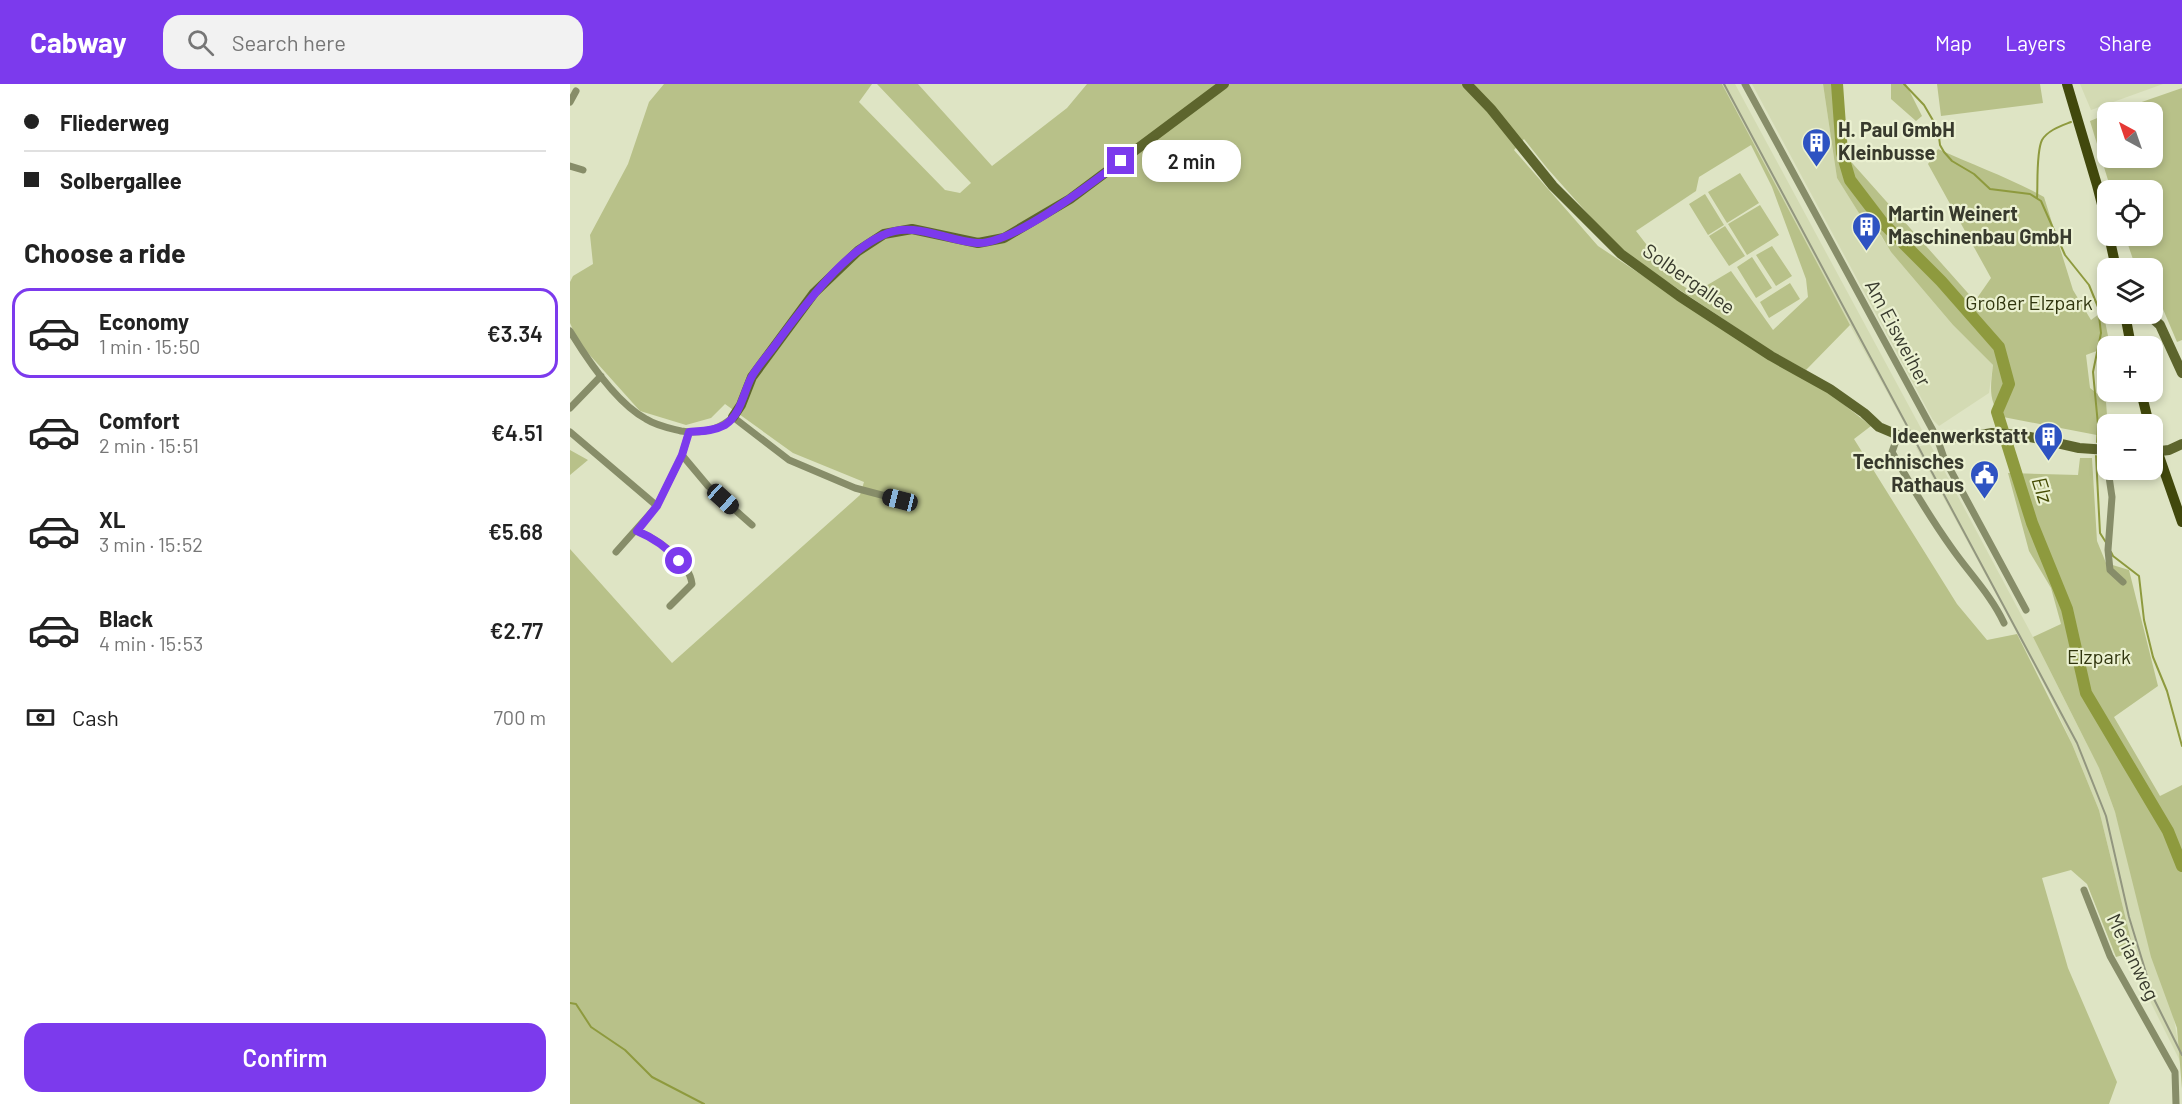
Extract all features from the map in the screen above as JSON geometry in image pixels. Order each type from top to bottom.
[{"type":"main road","points":[[2067,84],[2097,185]]},
{"type":"main road","points":[[2163,473],[2182,522]]},
{"type":"street","points":[[570,331],[601,376],[643,418],[657,425],[689,432],[710,430],[724,425],[741,405],[752,377],[814,293],[858,251],[884,234],[912,229],[978,243],[1004,238],[1070,199],[1224,84]]},
{"type":"street","name":"Solbergallee","points":[[1467,84],[1553,186],[1621,254],[1679,296],[1771,356],[1830,389],[1864,413],[1879,427],[1898,435],[1937,438],[1964,438],[1992,433],[2021,435],[2079,448],[2097,449]]},
{"type":"street","name":"Am Eisweiher","points":[[1744,84],[1937,438],[1944,458],[2026,610]]},
{"type":"street","points":[[570,102],[576,91]]},
{"type":"street","points":[[570,166],[583,170]]},
{"type":"street","points":[[2159,324],[2182,373]]},
{"type":"street","points":[[570,408],[601,376]]},
{"type":"street","points":[[733,417],[789,460],[855,488],[908,502]]},
{"type":"street","points":[[570,432],[657,506]]},
{"type":"street","points":[[616,552],[657,506],[682,455],[689,432]]},
{"type":"street","points":[[1898,435],[1892,452],[1920,501],[1951,548],[1995,604],[2004,623]]},
{"type":"street","points":[[2163,450],[2182,444]]},
{"type":"street","points":[[682,455],[708,486],[752,525]]},
{"type":"street","points":[[2110,480],[2112,496],[2108,546],[2110,570],[2123,582]]},
{"type":"street","points":[[637,531],[650,536],[667,548],[691,574],[692,584],[670,606]]},
{"type":"street","name":"Merianweg","points":[[2084,890],[2110,956],[2157,1036],[2175,1072],[2176,1104]]},
{"type":"shaded area","points":[[1722,84],[1735,84],[1923,432],[1909,432]]},
{"type":"shaded area","points":[[1752,84],[1823,84],[1837,178],[1862,218],[1881,236],[1891,252],[1953,325],[1993,365],[1989,393],[1939,426],[1933,420]]},
{"type":"shaded area","points":[[2080,84],[2163,84],[2113,102],[2097,102],[2097,108],[2091,110]]},
{"type":"shaded area","points":[[1930,444],[2033,637],[2099,768],[2115,812],[2173,1014],[2182,1065],[2150,1001],[2134,952],[2099,810],[2051,698],[1916,447]]},
{"type":"green space","points":[[664,84],[872,84],[859,102],[945,190],[960,193],[971,183],[877,84],[918,84],[992,166],[1067,108],[1087,84],[1722,84],[1850,325],[1806,370],[1773,352],[1621,251],[1524,139],[1514,150],[1598,246],[1767,358],[1828,392],[1871,426],[1854,439],[1957,604],[1987,640],[2017,634],[2072,744],[2099,810],[2134,952],[2116,957],[2087,884],[2071,870],[2042,878],[2068,968],[2117,1082],[2109,1104],[570,1104],[570,549],[672,663],[860,495],[864,482],[793,453],[725,404],[711,418],[686,425],[640,411],[579,343],[570,323],[570,282],[573,276],[593,264],[590,235],[628,164],[649,102]],"holes":[[[1751,145],[1772,187],[1806,279],[1808,297],[1773,330],[1731,271],[1694,293],[1674,280],[1636,231],[1696,191],[1699,177]]]},
{"type":"green space","name":"Großer Elzpark","points":[[1823,84],[1839,84],[1845,155],[1975,301],[1991,278],[1928,164],[1938,149],[2044,197],[2073,290],[2091,320],[2097,316],[2097,324],[2106,324],[2108,336],[2097,336],[2097,351],[2086,355],[2090,388],[2097,393],[2097,402],[2106,402],[2107,414],[2097,414],[2097,435],[2003,417],[1994,406],[1992,399],[1993,365],[1953,325],[1891,252],[1881,235],[1862,218],[1837,178]]},
{"type":"green space","points":[[1891,84],[1906,84],[1922,116],[1916,121],[1891,99]]},
{"type":"green space","points":[[1937,84],[2040,84],[2043,103],[1941,116]]},
{"type":"green space","points":[[2182,88],[2182,340],[2177,342],[2163,309],[2163,258],[2133,258],[2128,246],[2163,246],[2163,180],[2108,180],[2104,168],[2163,168],[2163,102],[2142,102]]},
{"type":"green space","points":[[2097,118],[2097,144],[2090,121]]},
{"type":"green space","points":[[1740,173],[1759,203],[1727,223],[1708,192]]},
{"type":"green space","points":[[1705,194],[1724,225],[1708,235],[1689,204]]},
{"type":"green space","points":[[1760,205],[1779,235],[1747,255],[1728,224]]},
{"type":"green space","points":[[1725,226],[1745,256],[1729,266],[1709,236]]},
{"type":"green space","points":[[1772,246],[1792,276],[1776,286],[1756,255]]},
{"type":"green space","points":[[1752,257],[1772,288],[1756,298],[1737,267]]},
{"type":"green space","points":[[1790,283],[1800,299],[1769,318],[1760,302]]},
{"type":"green space","points":[[570,450],[588,460],[570,475]]},
{"type":"green space","name":"Elzpark","points":[[2080,458],[2092,458],[2097,541],[2106,563],[2129,570],[2158,686],[2114,717],[2160,796],[2182,785],[2182,1089],[2177,1028],[2151,957],[2115,812],[2099,768],[2033,637],[2061,624],[2051,588],[2029,551],[2008,473],[2078,475]]},
{"type":"waterway","name":"Elz","points":[[1837,84],[1842,153],[1850,180],[1882,222],[1941,281],[1999,347],[2009,384],[1997,412],[2032,523],[2067,609],[2086,693],[2168,831],[2182,866]]},
{"type":"waterway","points":[[1904,84],[1924,105],[1938,129],[1940,145],[1952,161],[1974,174],[1990,189],[2030,194],[2041,201],[2065,255],[2089,285],[2098,307],[2101,333],[2093,372],[2097,414]]},
{"type":"waterway","points":[[2037,198],[2038,160],[2042,140],[2051,131],[2071,122]]},
{"type":"waterway","points":[[2096,456],[2100,533],[2107,544]]},
{"type":"waterway","points":[[2111,552],[2139,576],[2144,620],[2153,657],[2167,691],[2182,746]]},
{"type":"waterway","points":[[570,1003],[576,1004],[591,1027],[625,1050],[652,1077],[704,1104]]},
{"type":"railway","points":[[1724,84],[2077,743],[2106,816],[2129,917],[2154,999],[2182,1055]]},
{"type":"place","name":"H. Paul GmbH Kleinbusse","points":[[1817,168]]},
{"type":"place","name":"Martin Weinert Maschinenbau GmbH","points":[[1867,252]]},
{"type":"place","name":"Ideenwerkstatt","points":[[2049,462]]},
{"type":"place","name":"Technisches Rathaus","points":[[1985,500]]},
{"type":"route","points":[[679,561],[667,548],[650,536],[637,531],[657,506],[674,467],[682,455],[689,432],[710,430],[724,425],[733,417],[741,405],[752,377],[814,293],[858,251],[884,234],[912,229],[978,243],[1004,238],[1070,199],[1121,161]]}]
